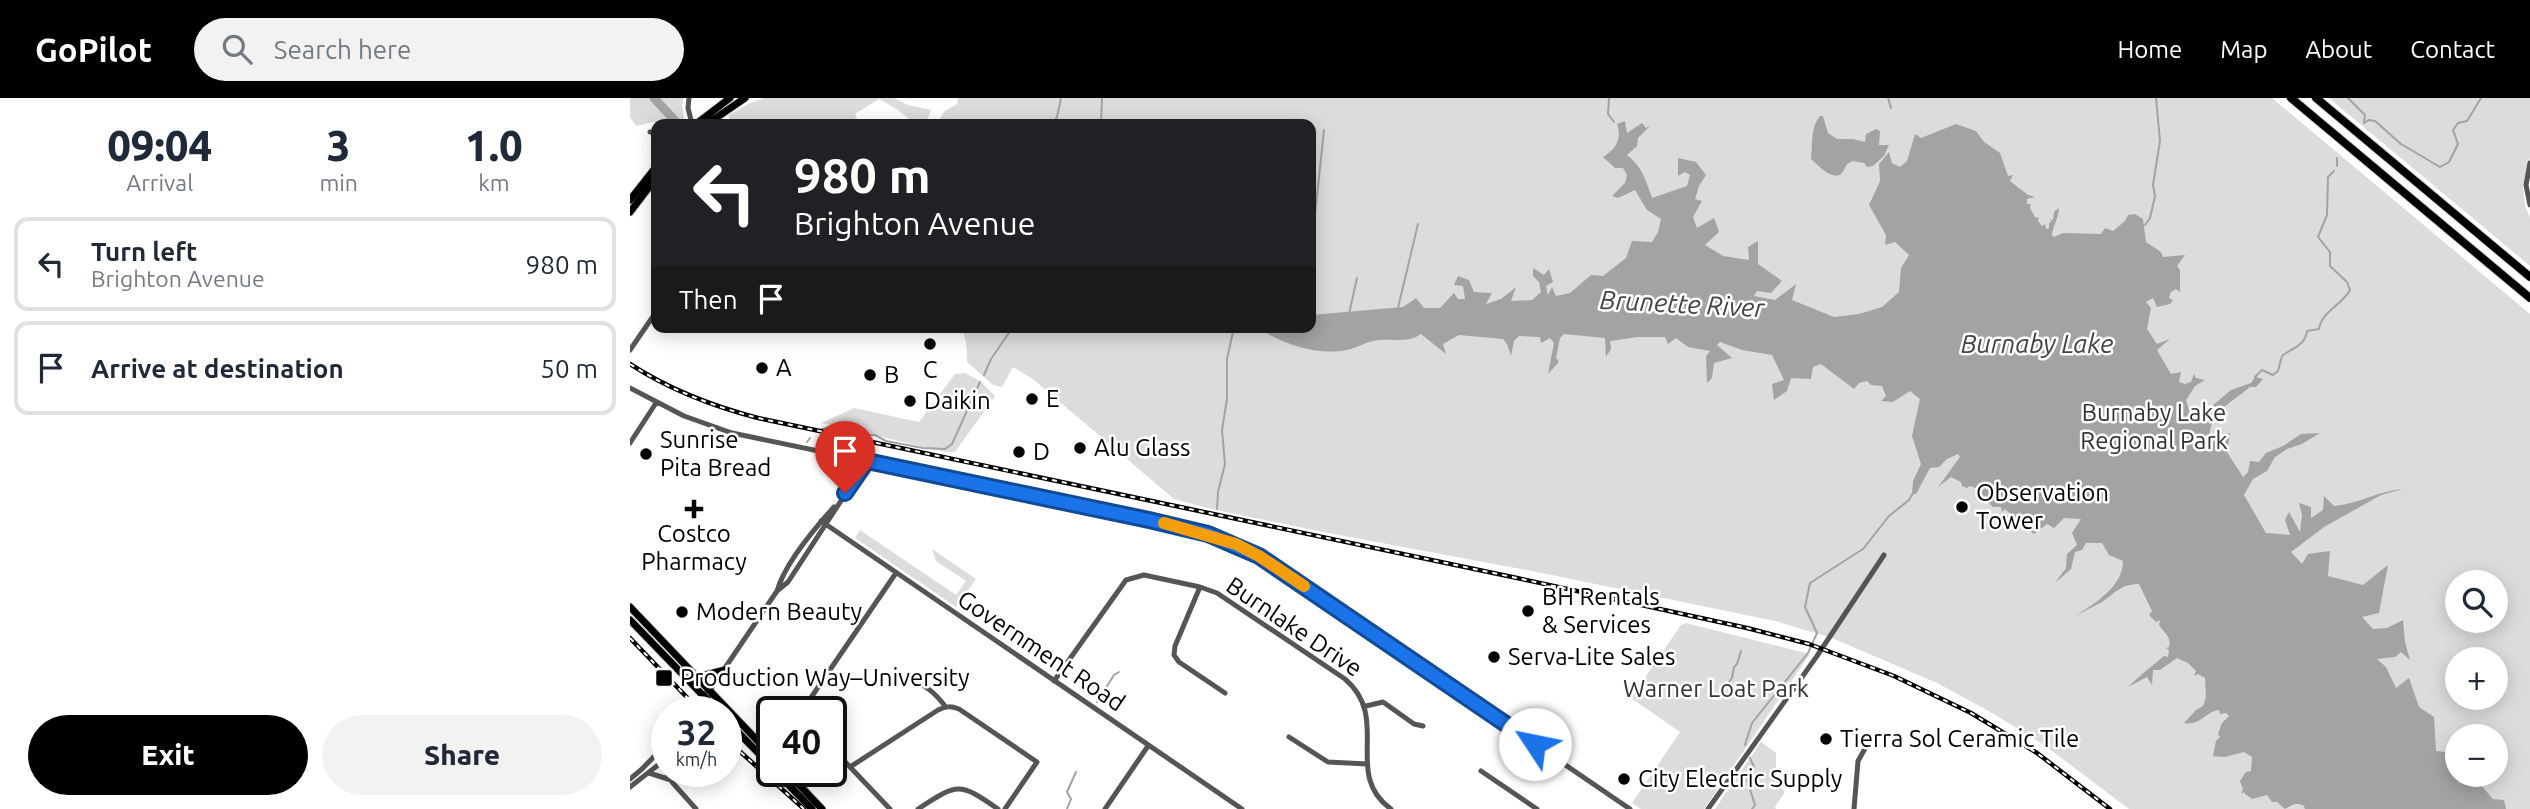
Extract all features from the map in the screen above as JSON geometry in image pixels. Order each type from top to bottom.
[{"type":"highway","points":[[2291,98],[2530,298]]},
{"type":"highway","points":[[2316,98],[2530,277]]},
{"type":"main road","points":[[709,119],[730,98]]},
{"type":"main road","points":[[711,119],[745,98]]},
{"type":"main road","points":[[630,200],[651,173]]},
{"type":"main road","points":[[630,212],[651,185]]},
{"type":"main road","points":[[630,607],[697,677],[707,695]]},
{"type":"main road","points":[[630,620],[756,741]]},
{"type":"main road","points":[[697,677],[724,670]]},
{"type":"main road","points":[[742,736],[756,751]]},
{"type":"main road","points":[[791,787],[812,809]]},
{"type":"main road","points":[[801,787],[822,809]]},
{"type":"street","points":[[689,98],[688,108],[692,119]]},
{"type":"street","points":[[2530,163],[2526,186],[2530,205]]},
{"type":"street","points":[[630,350],[651,319]]},
{"type":"street","points":[[630,388],[698,422],[732,433],[1149,520],[1208,534],[1236,544],[1259,556],[1630,809]]},
{"type":"street","points":[[630,443],[656,403]]},
{"type":"street","points":[[777,591],[781,577],[867,461]]},
{"type":"street","points":[[707,695],[777,591],[788,582],[827,525],[837,504]]},
{"type":"street","name":"Government Road","points":[[821,521],[1241,809]]},
{"type":"street","points":[[1708,809],[1817,656],[1884,555]]},
{"type":"street","points":[[812,696],[896,573]]},
{"type":"street","name":"Burnlake Drive","points":[[1054,681],[1126,580],[1144,575],[1200,587],[1231,601],[1357,690],[1366,706],[1367,764],[1374,792],[1391,809]]},
{"type":"street","points":[[1200,587],[1175,646],[1174,655],[1179,662],[1225,693]]},
{"type":"street","points":[[911,680],[937,694],[945,706]]},
{"type":"street","points":[[1366,706],[1383,702],[1414,724],[1423,726]]},
{"type":"street","points":[[850,767],[945,706],[960,709],[1037,762],[1006,809]]},
{"type":"street","points":[[1289,737],[1328,762],[1367,764]]},
{"type":"street","points":[[1854,809],[1858,761],[1871,738]]},
{"type":"street","points":[[1105,809],[1148,746]]},
{"type":"street","points":[[630,779],[651,760]]},
{"type":"street","points":[[847,764],[890,809]]},
{"type":"street","points":[[1481,771],[1537,809]]},
{"type":"street","points":[[630,788],[649,773]]},
{"type":"street","points":[[677,787],[696,809]]},
{"type":"street","points":[[918,809],[944,792],[962,788],[998,809]]},
{"type":"green space","points":[[630,98],[684,98],[684,119],[651,119],[651,123],[636,126],[630,117]]},
{"type":"green space","points":[[764,98],[894,98],[908,105],[931,110],[928,119],[909,119],[879,99],[855,114],[857,119],[729,119],[729,115]]},
{"type":"green space","name":"Burnaby Lake Regional Park","points":[[958,98],[2272,98],[2530,314],[2530,809],[2129,809],[2044,745],[1987,710],[1937,683],[1832,638],[1775,621],[1532,571],[1318,531],[1174,499],[1034,380],[1013,367],[1002,387],[993,385],[967,362],[963,333],[1316,333],[1316,119],[939,119],[945,111],[957,104]]},
{"type":"green space","points":[[2329,98],[2530,98],[2530,157],[2523,186],[2525,206],[2530,217],[2530,266]]},
{"type":"green space","points":[[965,373],[980,381],[995,396],[955,452],[821,423],[854,408],[919,422],[955,374]]},
{"type":"green space","points":[[860,530],[956,595],[966,581],[936,561],[932,549],[976,579],[956,607],[855,538]]},
{"type":"green space","name":"Warner Loat Park","points":[[1686,623],[1810,654],[1704,809],[1641,809],[1632,803],[1680,732],[1631,698],[1681,625]]},
{"type":"green space","points":[[1761,742],[1776,753],[1776,780],[1785,792],[1776,809],[1715,809]]},
{"type":"water","points":[[1820,116],[1823,116],[1828,133],[1837,139],[1865,142],[1866,134],[1876,129],[1880,131],[1879,145],[1889,145],[1884,156],[1873,166],[1867,167],[1864,163],[1853,161],[1837,176],[1825,171],[1811,159],[1813,131]]},
{"type":"water","name":"Burnaby Lake","points":[[1625,121],[1627,133],[1642,123],[1646,128],[1651,125],[1638,138],[1637,146],[1627,155],[1640,169],[1652,198],[1687,186],[1690,175],[1685,172],[1678,176],[1678,158],[1696,162],[1706,175],[1695,199],[1702,201],[1693,217],[1697,228],[1714,218],[1719,232],[1705,245],[1723,256],[1749,260],[1748,247],[1758,241],[1758,264],[1782,281],[1771,293],[1757,291],[1754,296],[1775,300],[1796,284],[1792,300],[1834,317],[1859,314],[1882,307],[1899,292],[1901,268],[1909,255],[1895,242],[1885,245],[1886,235],[1869,205],[1880,181],[1879,164],[1889,152],[1892,163],[1900,167],[1907,161],[1915,134],[1921,138],[1956,124],[1976,131],[1984,142],[2000,153],[2008,176],[2013,175],[2010,181],[2035,197],[2027,199],[2027,204],[2031,204],[2030,208],[2042,226],[2045,224],[2046,229],[2049,228],[2052,221],[2049,219],[2053,220],[2054,212],[2059,208],[2052,235],[2054,237],[2063,233],[2101,234],[2105,228],[2113,231],[2128,215],[2135,214],[2143,219],[2146,242],[2161,252],[2163,257],[2185,255],[2177,266],[2180,270],[2180,292],[2176,289],[2171,292],[2169,298],[2173,300],[2170,304],[2157,307],[2153,298],[2146,302],[2151,308],[2147,329],[2157,344],[2170,339],[2157,350],[2171,374],[2181,372],[2179,382],[2185,384],[2191,382],[2194,374],[2196,378],[2205,380],[2195,386],[2186,400],[2190,413],[2198,418],[2231,390],[2251,383],[2255,377],[2263,379],[2215,417],[2210,444],[2223,434],[2230,433],[2227,452],[2243,477],[2248,472],[2250,461],[2259,462],[2266,453],[2301,434],[2320,433],[2275,457],[2267,471],[2253,479],[2244,495],[2266,533],[2290,535],[2285,520],[2289,512],[2300,532],[2302,515],[2299,503],[2311,507],[2311,518],[2323,510],[2324,496],[2334,506],[2403,489],[2381,495],[2324,527],[2291,552],[2302,564],[2308,554],[2330,551],[2328,576],[2363,585],[2388,565],[2379,613],[2362,617],[2373,629],[2387,628],[2403,620],[2410,660],[2401,652],[2395,657],[2377,659],[2386,667],[2396,688],[2409,678],[2419,707],[2434,717],[2436,751],[2445,752],[2445,787],[2482,787],[2493,799],[2504,800],[2506,809],[2305,809],[2304,806],[2296,804],[2285,809],[2277,802],[2272,802],[2267,795],[2252,799],[2244,792],[2241,794],[2243,789],[2240,781],[2246,772],[2251,771],[2252,757],[2244,752],[2225,757],[2213,756],[2222,723],[2229,716],[2226,713],[2220,714],[2219,710],[2194,723],[2184,723],[2203,706],[2206,697],[2205,678],[2198,674],[2194,676],[2196,671],[2177,658],[2160,670],[2153,670],[2152,685],[2147,677],[2128,687],[2164,656],[2168,657],[2169,650],[2166,648],[2170,644],[2159,625],[2160,620],[2156,622],[2149,615],[2152,611],[2139,584],[2123,587],[2075,616],[2113,587],[2122,570],[2123,561],[2109,555],[2102,543],[2086,543],[2082,550],[2075,552],[2071,569],[2055,583],[2066,568],[2067,554],[2077,545],[2072,533],[2081,519],[2064,518],[2054,528],[2047,524],[2034,534],[2026,520],[2013,516],[2005,509],[2002,512],[2001,507],[1993,507],[1983,497],[1981,490],[1962,486],[1961,482],[1951,477],[1938,487],[1960,457],[1958,454],[1939,467],[1930,468],[1916,494],[1912,494],[1913,481],[1921,464],[1912,436],[1920,399],[1910,391],[1893,402],[1881,401],[1886,396],[1882,386],[1871,385],[1867,381],[1859,383],[1854,389],[1821,364],[1813,367],[1811,379],[1791,378],[1787,391],[1774,400],[1772,384],[1784,380],[1772,355],[1742,350],[1720,342],[1717,345],[1732,358],[1714,363],[1712,378],[1707,383],[1706,356],[1710,351],[1688,347],[1676,338],[1668,344],[1665,337],[1610,341],[1611,349],[1606,357],[1605,338],[1564,334],[1560,338],[1556,358],[1559,362],[1548,374],[1554,343],[1550,338],[1541,343],[1540,337],[1519,336],[1514,341],[1511,356],[1503,339],[1459,335],[1443,344],[1446,354],[1421,334],[1406,340],[1378,340],[1347,350],[1324,351],[1300,347],[1267,333],[1316,333],[1316,315],[1403,307],[1416,298],[1424,308],[1440,308],[1454,293],[1458,299],[1465,299],[1463,286],[1454,285],[1458,276],[1469,280],[1474,292],[1492,293],[1486,304],[1501,299],[1516,287],[1511,301],[1532,300],[1541,292],[1539,282],[1533,276],[1533,268],[1544,275],[1549,269],[1553,282],[1546,286],[1548,295],[1552,287],[1556,296],[1570,293],[1591,275],[1603,276],[1626,258],[1632,241],[1652,242],[1661,219],[1647,210],[1635,190],[1618,198],[1612,196],[1625,183],[1627,175],[1623,168],[1615,168],[1603,157],[1617,143],[1617,124]]},
{"type":"waterway","name":"Brunette River","points":[[654,98],[673,119]]},
{"type":"waterway","points":[[1056,119],[1061,98]]},
{"type":"waterway","points":[[1101,119],[1102,98]]},
{"type":"waterway","points":[[1609,98],[1608,114],[1614,122]]},
{"type":"waterway","points":[[1888,98],[1891,108]]},
{"type":"waterway","points":[[2145,225],[2150,218],[2155,196],[2153,185],[2160,141],[2156,98]]},
{"type":"waterway","points":[[2348,98],[2365,115],[2364,123],[2375,121],[2401,144],[2440,167],[2449,162],[2458,144],[2453,130],[2458,123],[2467,121],[2481,98]]},
{"type":"waterway","points":[[1316,205],[1324,130]]},
{"type":"waterway","points":[[2337,158],[2337,166]]},
{"type":"waterway","points":[[2255,377],[2262,370],[2273,375],[2278,371],[2282,356],[2301,343],[2307,331],[2319,329],[2324,318],[2350,290],[2347,282],[2330,266],[2330,252],[2318,237],[2327,215],[2328,177],[2334,171]]},
{"type":"waterway","points":[[1398,308],[1418,224]]},
{"type":"waterway","points":[[1349,314],[1357,278]]},
{"type":"waterway","points":[[984,375],[991,359],[1009,333]]},
{"type":"waterway","points":[[1217,509],[1225,464],[1222,430],[1227,399],[1227,359],[1233,333]]},
{"type":"waterway","points":[[822,429],[829,427],[854,435],[875,435],[886,441],[945,449],[952,444],[980,382]]},
{"type":"waterway","points":[[807,442],[810,438]]},
{"type":"waterway","points":[[1745,745],[1752,723],[1808,653],[1817,633],[1805,607],[1810,583],[1863,549],[1889,516],[1909,500],[1913,493]]},
{"type":"waterway","points":[[1726,686],[1732,678],[1741,651]]},
{"type":"waterway","points":[[1097,702],[1114,675],[1119,672]]},
{"type":"waterway","points":[[1750,758],[1754,767],[1747,780],[1755,805],[1752,809]]},
{"type":"waterway","points":[[1067,809],[1071,799],[1067,792],[1076,772]]},
{"type":"railway","points":[[630,364],[660,382],[692,396],[758,418],[1517,578],[1809,644],[1894,676],[1971,713],[2037,753],[2110,809]]},
{"type":"railway","points":[[630,638],[686,696]]},
{"type":"railway","points":[[742,753],[804,809]]},
{"type":"slow traffic","points":[[1164,523],[1236,544],[1304,586]]},
{"type":"place","name":"C","points":[[930,344]]},
{"type":"place","name":"A","points":[[762,368]]},
{"type":"place","name":"B","points":[[870,375]]},
{"type":"place","name":"E","points":[[1032,399]]},
{"type":"place","name":"Daikin","points":[[910,401]]},
{"type":"place","name":"Alu Glass","points":[[1080,448]]},
{"type":"place","name":"D","points":[[1019,452]]},
{"type":"place","name":"Sunrise Pita Bread","points":[[646,454]]},
{"type":"place","name":"Observation Tower","points":[[1962,507]]},
{"type":"place","name":"Costco Pharmacy","points":[[694,509]]},
{"type":"place","name":"BH Rentals & Services","points":[[1528,611]]},
{"type":"place","name":"Modern Beauty","points":[[682,612]]},
{"type":"place","name":"Serva-Lite Sales","points":[[1494,657]]},
{"type":"place","name":"Production Way–University","points":[[664,678]]},
{"type":"place","name":"Tierra Sol Ceramic Tile","points":[[1826,739]]},
{"type":"place","name":"City Electric Supply","points":[[1624,779]]},
{"type":"route","points":[[845,493],[867,461],[1149,520],[1208,534],[1236,544],[1259,556],[1535,744]]}]
